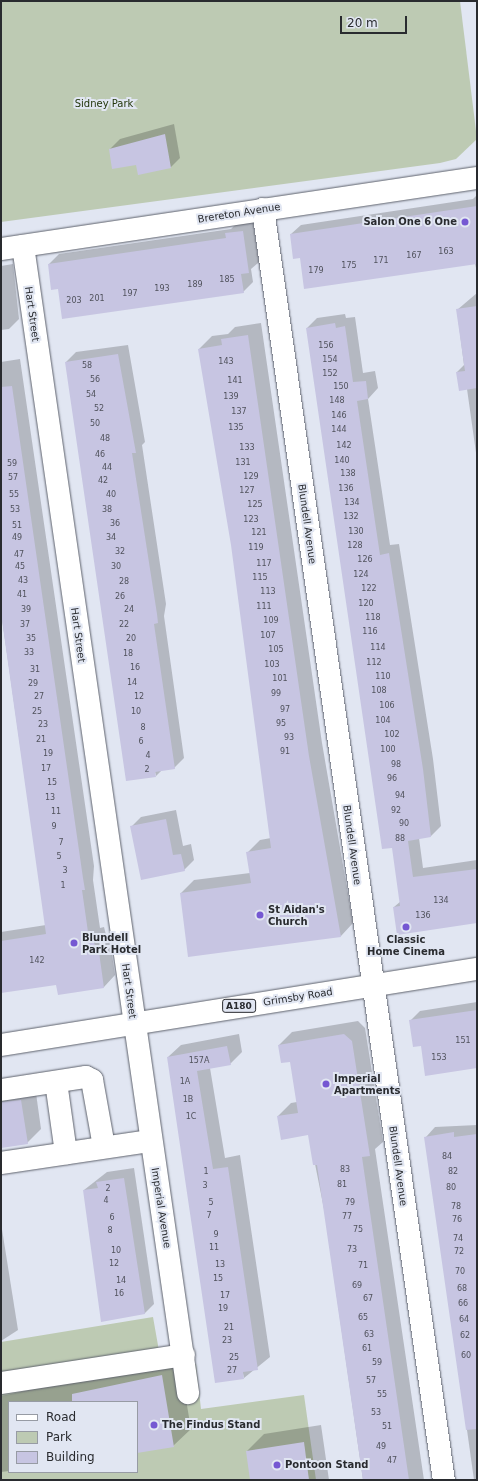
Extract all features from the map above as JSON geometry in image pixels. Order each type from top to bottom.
[{"type":"street","name":"Brereton Avenue","points":[[1,249],[477,178]]},
{"type":"street","name":"Blundell Avenue","points":[[263,209],[372,984],[444,1480]]},
{"type":"street","name":"Hart Street","points":[[23,246],[134,1024]]},
{"type":"street","name":"Grimsby Road","points":[[1,1045],[372,984],[477,969]]},
{"type":"street","name":"Imperial Avenue","points":[[134,1024],[150,1141],[184,1355],[188,1392]]},
{"type":"street","points":[[1,1090],[86,1076],[92,1080],[104,1147]]},
{"type":"street","points":[[56,1082],[66,1153]]},
{"type":"street","points":[[1,1163],[150,1141]]},
{"type":"street","points":[[1,1383],[184,1355]]},
{"type":"green space","name":"Sidney Park","points":[[1,1],[460,1],[477,139],[456,159],[440,163],[1,222]]},
{"type":"green space","points":[[153,1317],[162,1368],[196,1364],[201,1409],[304,1395],[316,1480],[1,1480],[1,1342]]},
{"type":"building","points":[[165,134],[171,168],[138,175],[136,165],[112,169],[109,149]]},
{"type":"building","points":[[477,206],[477,264],[304,289],[300,258],[293,259],[290,234]]},
{"type":"building","points":[[243,231],[249,273],[241,274],[244,293],[62,319],[58,289],[51,290],[48,264],[226,238],[225,233]]},
{"type":"building","points":[[477,306],[477,388],[459,391],[456,372],[465,371],[456,309]]},
{"type":"building","points":[[335,323],[336,328],[345,326],[353,382],[366,381],[368,399],[357,401],[380,555],[389,553],[423,769],[431,837],[408,841],[413,877],[477,869],[477,923],[397,935],[393,907],[400,906],[392,848],[382,849],[306,328]]},
{"type":"building","points":[[248,335],[309,756],[341,937],[188,957],[180,893],[251,883],[246,852],[271,848],[231,545],[198,349],[222,345],[221,339]]},
{"type":"building","points":[[118,354],[136,453],[132,453],[157,614],[158,623],[154,624],[175,769],[155,772],[156,777],[126,781],[65,362]]},
{"type":"building","points":[[12,386],[85,890],[82,890],[89,939],[93,938],[95,946],[98,945],[104,988],[58,995],[56,985],[1,993],[1,941],[46,934],[1,613],[1,387]]},
{"type":"building","points":[[166,819],[173,855],[181,854],[185,871],[141,880],[130,826]]},
{"type":"building","points":[[477,1010],[477,1068],[425,1076],[421,1046],[413,1047],[409,1020]]},
{"type":"building","points":[[344,1034],[352,1041],[370,1156],[362,1157],[409,1480],[363,1480],[317,1165],[313,1165],[308,1135],[281,1140],[277,1116],[298,1113],[290,1062],[281,1063],[278,1045]]},
{"type":"building","points":[[227,1046],[231,1065],[197,1071],[213,1169],[228,1167],[258,1370],[243,1372],[244,1379],[215,1383],[167,1057]]},
{"type":"building","points":[[21,1100],[28,1144],[1,1148],[1,1102]]},
{"type":"building","points":[[454,1132],[454,1137],[477,1134],[477,1429],[466,1430],[424,1137]]},
{"type":"building","points":[[124,1178],[145,1314],[101,1322],[83,1190],[98,1188],[96,1182]]},
{"type":"building","name":"The Findus Stand","points":[[162,1375],[174,1447],[138,1453],[138,1401],[72,1401],[72,1394]]},
{"type":"building","name":"Pontoon Stand","points":[[304,1442],[309,1480],[250,1480],[246,1451]]},
{"type":"place","name":"Salon One 6 One","points":[[465,222]]},
{"type":"place","name":"St Aidan's Church","points":[[260,915]]},
{"type":"place","name":"Classic Home Cinema","points":[[406,927]]},
{"type":"place","name":"Blundell Park Hotel","points":[[74,943]]},
{"type":"place","name":"Imperial Apartments","points":[[326,1084]]},
{"type":"place","name":"The Findus Stand","points":[[154,1425]]},
{"type":"place","name":"Pontoon Stand","points":[[277,1465]]}]
